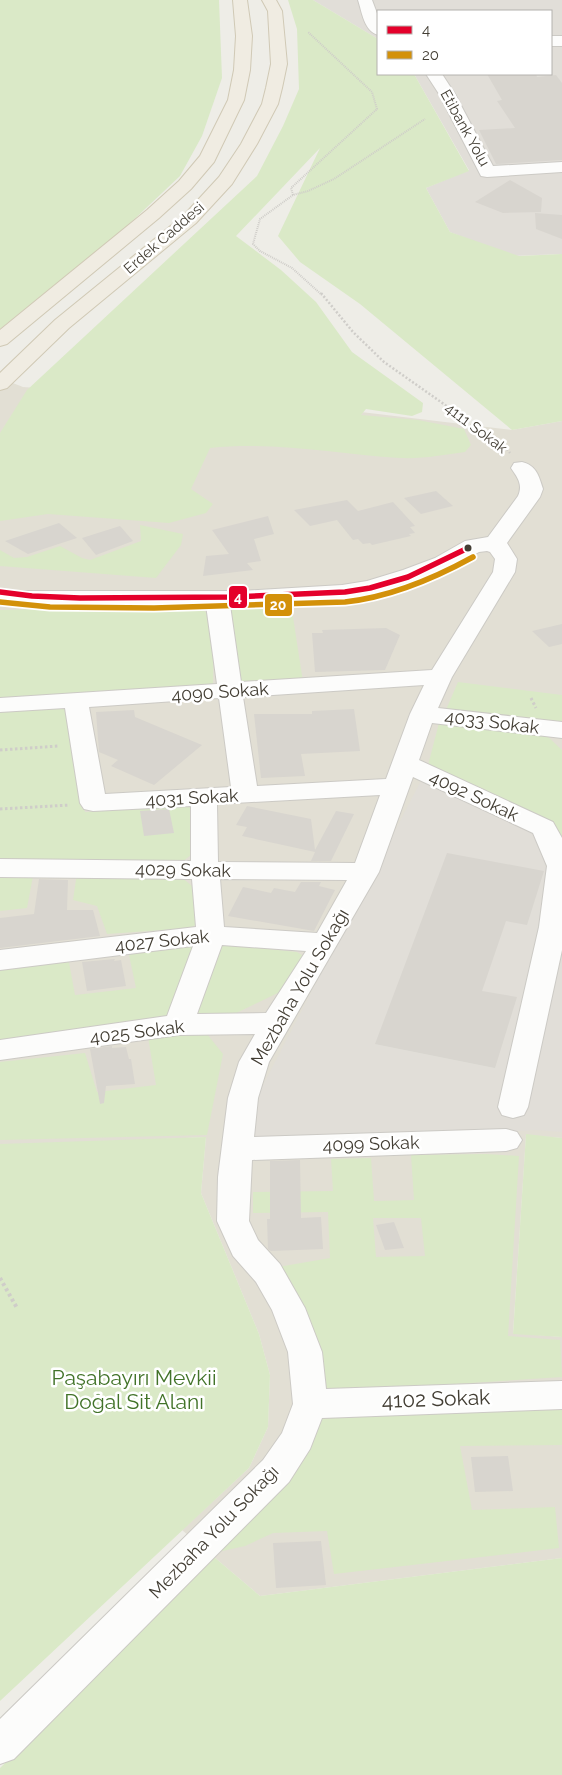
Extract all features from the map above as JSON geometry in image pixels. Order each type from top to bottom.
[{"type":"main road","name":"Erdek Caddesi","points":[[0,340],[153,214],[185,185],[208,158],[236,100],[242,70],[244,36],[240,0]]},
{"type":"main road","name":"Erdek Caddesi","points":[[0,384],[62,324],[190,220],[226,180],[249,144],[270,104],[278,64],[273,4]]},
{"type":"street","points":[[365,0],[377,29]]},
{"type":"street","name":"Etibank Yolu","points":[[435,75],[447,94],[487,172],[562,168]]},
{"type":"street","name":"4111 Sokak","points":[[494,545],[529,497],[532,489],[528,475],[522,468]]},
{"type":"street","points":[[0,598],[217,598],[342,592],[370,588],[411,576],[443,563],[473,546],[494,545]]},
{"type":"street","name":"Mezbaha Yolu Sokağı","points":[[0,1746],[276,1471],[297,1439],[310,1404],[305,1352],[288,1308],[268,1273],[245,1247],[233,1221],[234,1177],[243,1098],[254,1062],[275,1023],[365,872],[423,714],[440,677],[504,572],[507,563],[505,556],[499,547],[494,545]]},
{"type":"street","points":[[0,592],[24,597]]},
{"type":"street","points":[[217,598],[245,795]]},
{"type":"street","name":"4090 Sokak","points":[[0,705],[230,692],[440,677]]},
{"type":"street","points":[[76,701],[93,803]]},
{"type":"street","name":"4033 Sokak","points":[[423,714],[557,733]]},
{"type":"street","name":"4031 Sokak","points":[[93,803],[245,795],[400,775]]},
{"type":"street","name":"4092 Sokak","points":[[400,775],[544,828],[561,866],[553,927],[513,1108]]},
{"type":"street","points":[[179,1025],[211,935],[205,870],[204,797]]},
{"type":"street","name":"4029 Sokak","points":[[0,868],[365,872]]},
{"type":"street","name":"4027 Sokak","points":[[0,960],[211,935],[325,942]]},
{"type":"street","name":"4025 Sokak","points":[[0,1050],[179,1025],[275,1023]]},
{"type":"street","name":"4099 Sokak","points":[[237,1149],[506,1140]]},
{"type":"street","name":"4102 Sokak","points":[[310,1404],[562,1395]]},
{"type":"path","points":[[293,195],[291,188],[377,109],[372,92],[308,32]]},
{"type":"path","name":"4111 Sokak","points":[[425,119],[334,179],[308,191],[293,195],[260,219],[253,244],[260,251],[292,268],[320,292],[353,332],[384,362],[505,447],[522,468]]},
{"type":"path","points":[[0,750],[83,744]]},
{"type":"path","points":[[0,809],[93,803]]},
{"type":"path","points":[[0,1278],[17,1308]]},
{"type":"shaded area","points":[[313,0],[562,0],[562,254],[511,256],[450,232],[426,188],[469,170],[415,75],[552,75],[552,10],[377,10],[377,38]]},
{"type":"shaded area","points":[[0,378],[23,387],[361,412],[512,430],[562,421],[562,1138],[526,1135],[513,1333],[562,1337],[562,1558],[260,1596],[182,1530],[249,1468],[268,1427],[270,1375],[259,1334],[201,1193],[206,1137],[0,1147]]},
{"type":"shaded area","points":[[426,771],[541,820],[562,853],[562,1132],[537,1130],[266,1143],[252,1133],[260,1091]]},
{"type":"green space","points":[[0,0],[219,0],[222,78],[202,136],[180,176],[127,226],[0,329]]},
{"type":"green space","points":[[288,0],[313,0],[377,38],[377,75],[415,75],[469,171],[426,188],[450,232],[519,256],[562,254],[562,421],[512,430],[360,304],[300,262],[278,236],[320,148],[236,236],[281,270],[316,302],[352,352],[423,403],[422,412],[412,416],[366,409],[361,415],[418,420],[464,429],[471,445],[465,452],[408,458],[282,447],[234,446],[210,448],[191,489],[213,504],[206,513],[169,523],[48,514],[0,521],[0,433],[27,390],[257,176],[283,126],[299,89],[297,29]]},
{"type":"green space","points":[[140,525],[183,534],[181,545],[156,578],[0,566],[0,550],[14,558],[27,557],[60,546],[82,558],[90,560],[141,541]]},
{"type":"green space","points":[[291,604],[303,682],[235,685],[226,607]]},
{"type":"green space","points":[[193,605],[211,615],[214,625],[213,686],[0,699],[0,610]]},
{"type":"green space","points":[[458,682],[562,695],[562,724],[445,712]]},
{"type":"green space","points":[[67,707],[80,797],[85,812],[181,805],[192,807],[191,855],[182,862],[0,859],[0,711]]},
{"type":"green space","points":[[439,723],[545,734],[562,750],[562,845],[427,769]]},
{"type":"green space","points":[[77,873],[180,876],[192,886],[200,920],[192,928],[107,934],[97,906],[73,900]]},
{"type":"green space","points":[[0,876],[33,876],[27,908],[0,911]]},
{"type":"green space","points":[[197,941],[170,1022],[0,1044],[0,965],[68,957],[75,995],[136,988],[128,950]]},
{"type":"green space","points":[[222,944],[297,952],[305,957],[286,989],[230,1016],[197,1013]]},
{"type":"green space","points":[[207,1034],[223,1054],[207,1135],[0,1140],[0,1062],[85,1053],[97,1092],[156,1085],[148,1037]]},
{"type":"green space","points":[[526,1134],[562,1138],[562,1337],[513,1334]]},
{"type":"green space","name":"Paşabayırı Mevkii Doğal Sit Alanı","points":[[206,1137],[201,1193],[259,1334],[270,1375],[268,1427],[249,1468],[0,1701],[0,1144]]},
{"type":"green space","points":[[486,1154],[519,1156],[508,1336],[560,1340],[562,1377],[440,1385],[376,1397],[321,1394],[278,1267],[330,1258],[328,1212],[253,1213],[253,1192],[333,1191],[331,1159],[371,1158],[374,1201],[414,1200],[411,1155]],"holes":[[[373,1218],[421,1218],[425,1256],[376,1257]]]},
{"type":"green space","points":[[562,1403],[562,1445],[460,1446],[472,1510],[555,1507],[559,1548],[334,1574],[327,1531],[273,1533],[245,1546],[218,1552],[319,1415]]},
{"type":"green space","points":[[214,1557],[260,1596],[562,1558],[562,1775],[0,1775],[0,1768]]},
{"type":"building","points":[[488,75],[536,75],[537,77],[556,75],[562,83],[562,160],[496,164],[479,130],[515,128],[497,101],[502,100]]},
{"type":"building","points":[[510,180],[542,198],[541,212],[503,213],[475,202]]},
{"type":"building","points":[[535,213],[562,215],[562,239],[536,229]]},
{"type":"building","points":[[436,491],[453,506],[421,514],[404,498]]},
{"type":"building","points":[[347,500],[358,511],[393,502],[415,526],[410,527],[415,533],[409,534],[411,536],[372,545],[370,543],[363,544],[358,539],[353,540],[337,520],[310,526],[294,510]]},
{"type":"building","points":[[268,516],[274,534],[254,539],[261,561],[247,563],[253,570],[203,576],[206,556],[229,554],[212,530]]},
{"type":"building","points":[[59,523],[77,538],[28,554],[5,541]]},
{"type":"building","points":[[120,526],[133,541],[96,555],[82,538]]},
{"type":"building","points":[[562,624],[562,644],[549,647],[532,631]]},
{"type":"building","points":[[386,628],[400,635],[385,670],[315,672],[312,633],[323,633],[322,630]]},
{"type":"building","points":[[354,709],[360,751],[301,754],[305,776],[261,778],[254,714],[312,714],[312,711]]},
{"type":"building","points":[[134,710],[135,717],[202,745],[154,785],[111,766],[118,760],[99,752],[96,712]]},
{"type":"building","points":[[247,806],[311,819],[315,850],[336,811],[354,814],[331,861],[311,861],[315,852],[242,836],[247,827],[236,825]]},
{"type":"building","points":[[169,809],[174,833],[144,836],[140,811]]},
{"type":"building","points":[[447,853],[544,871],[527,925],[506,921],[482,991],[517,997],[495,1068],[375,1044]]},
{"type":"building","points":[[39,879],[68,880],[67,910],[93,910],[100,936],[0,948],[0,918],[34,914]]},
{"type":"building","points":[[301,882],[321,882],[319,886],[335,890],[314,931],[228,916],[243,887],[271,893],[274,888],[295,892]]},
{"type":"building","points":[[115,959],[114,961],[121,960],[126,986],[87,991],[82,962]]},
{"type":"building","points":[[112,1046],[112,1048],[126,1047],[129,1059],[131,1059],[135,1084],[106,1086],[104,1103],[100,1104],[90,1049]]},
{"type":"building","points":[[300,1160],[301,1218],[321,1217],[323,1249],[271,1251],[268,1249],[267,1219],[270,1219],[270,1161]]},
{"type":"building","points":[[394,1222],[404,1248],[385,1250],[376,1225]]},
{"type":"building","points":[[508,1456],[513,1491],[475,1492],[471,1457]]},
{"type":"building","points":[[321,1541],[326,1585],[276,1588],[273,1543]]},
{"type":"transit line","name":"4","points":[[0,592],[16,595],[80,598],[233,597],[345,592],[383,585],[408,577],[445,561],[468,548]]},
{"type":"transit line","name":"20","points":[[0,602],[50,607],[154,608],[237,607],[345,602],[384,595],[411,586],[449,570],[473,557]]}]
